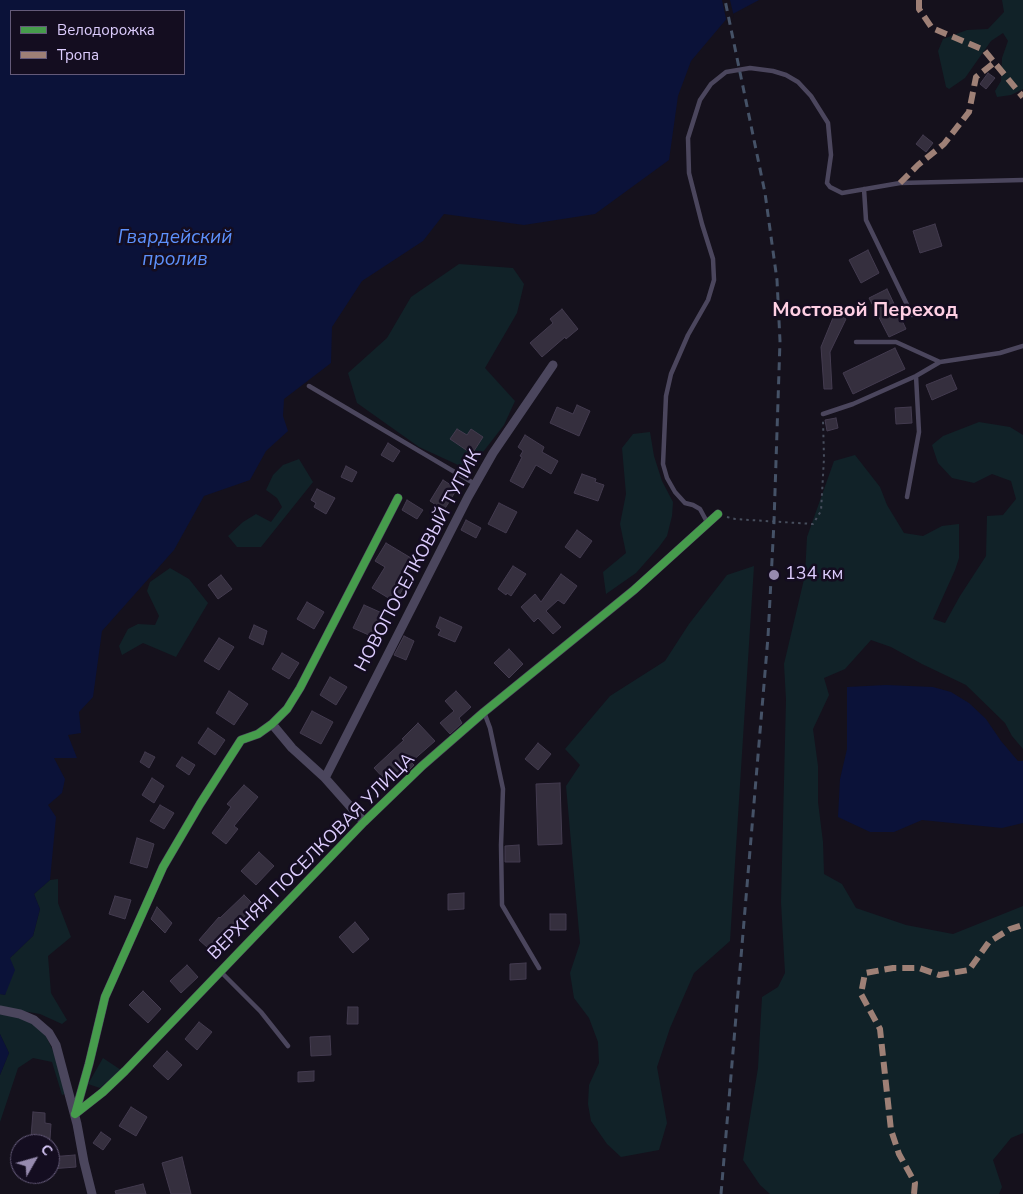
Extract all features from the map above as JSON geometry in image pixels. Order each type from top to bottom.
[{"type":"street","name":"НОВОПОСЕЛКОВЫЙ ТУПИК","points":[[325,778],[475,484],[493,453],[553,365]]},
{"type":"street","points":[[75,1114],[105,997],[163,867],[241,740],[258,734],[272,724],[286,709],[300,688],[398,498]]},
{"type":"street","name":"ВЕРХНЯЯ ПОСЕЛКОВАЯ УЛИЦА","points":[[75,1114],[103,1092],[125,1071],[364,822],[422,766],[484,712],[593,625],[718,514]]},
{"type":"street","points":[[272,724],[292,748],[325,778],[364,822]]},
{"type":"street","points":[[0,1010],[34,1020],[49,1033],[58,1052],[75,1114],[92,1194]]},
{"type":"lane","points":[[708,522],[700,509],[693,505],[685,504],[674,492],[663,464],[666,396],[671,374],[685,342],[708,300],[714,280],[714,259],[702,224],[689,173],[688,138],[700,100],[711,84],[726,72],[750,68],[773,71],[786,75],[798,82],[811,96],[828,123],[831,156],[827,183],[830,187],[842,193],[900,183],[1023,180]]},
{"type":"lane","points":[[864,190],[866,220],[912,315]]},
{"type":"lane","points":[[856,342],[896,342],[940,362]]},
{"type":"lane","points":[[823,414],[853,404],[916,376],[940,362],[1000,353],[1023,346]]},
{"type":"lane","points":[[907,497],[920,432],[916,376]]},
{"type":"lane","points":[[309,386],[475,484]]},
{"type":"lane","points":[[484,712],[490,728],[503,789],[501,845],[502,905],[539,968]]},
{"type":"lane","points":[[220,971],[261,1012],[288,1046]]},
{"type":"path","points":[[718,514],[735,519],[813,524],[820,510],[824,458],[823,414]]},
{"type":"shaded area","points":[[1002,0],[1023,0],[1023,89],[1011,95],[997,97],[995,91],[1001,81],[1002,58],[1008,41],[1003,33],[991,41],[965,78],[949,89],[946,87],[938,51],[943,39],[967,30],[988,29],[1004,12]]},
{"type":"shaded area","points":[[459,264],[513,268],[524,284],[517,313],[485,368],[515,401],[504,425],[469,470],[419,447],[357,403],[348,373],[387,338],[411,297]]},
{"type":"shaded area","points":[[979,422],[1010,427],[1023,435],[1023,749],[1012,736],[1005,723],[966,685],[891,647],[871,640],[845,669],[824,678],[829,695],[813,729],[818,766],[818,802],[823,842],[824,874],[842,884],[856,908],[906,925],[953,934],[1023,906],[1023,1133],[1011,1138],[993,1160],[1002,1187],[999,1194],[770,1194],[760,1185],[743,1160],[758,1068],[762,997],[778,987],[785,973],[781,902],[786,700],[784,664],[805,575],[807,537],[834,461],[855,455],[880,487],[887,505],[904,533],[923,536],[942,526],[959,524],[959,558],[933,619],[945,623],[986,556],[987,516],[1003,515],[1016,499],[1011,481],[992,474],[974,483],[952,478],[938,463],[932,445],[943,436]]},
{"type":"shaded area","points":[[650,432],[654,456],[662,481],[673,502],[667,536],[636,573],[606,594],[603,572],[626,553],[620,524],[626,494],[622,448],[633,434]]},
{"type":"shaded area","points":[[299,459],[313,482],[261,547],[237,547],[228,536],[243,522],[256,514],[271,522],[282,507],[277,498],[266,490],[273,475],[283,465]]},
{"type":"shaded area","points":[[754,566],[730,941],[694,973],[670,1028],[657,1067],[667,1123],[659,1150],[621,1157],[607,1144],[591,1121],[588,1104],[589,1085],[599,1063],[598,1042],[589,1018],[574,998],[570,973],[580,943],[566,786],[580,765],[565,749],[610,696],[665,661],[689,624],[727,575]]},
{"type":"shaded area","points":[[170,568],[189,579],[208,603],[176,657],[143,643],[122,655],[119,646],[128,629],[138,624],[155,625],[159,616],[147,591],[150,582]]},
{"type":"shaded area","points":[[58,879],[58,903],[71,937],[48,956],[51,993],[67,1020],[62,1024],[40,1014],[0,1007],[0,994],[5,995],[10,958],[33,936],[40,909],[34,894],[50,880]]},
{"type":"shaded area","points":[[0,1014],[31,1021],[46,1036],[54,1053],[65,1094],[62,1095],[52,1062],[33,1058],[18,1068],[0,1122],[0,1075],[9,1053],[0,1034]]},
{"type":"shaded area","points":[[103,1058],[121,1070],[100,1088],[88,1084]]},
{"type":"water","name":"Гвардейский пролив","points":[[0,0],[759,0],[729,16],[691,61],[678,96],[669,160],[595,214],[524,225],[444,214],[423,241],[362,281],[332,327],[331,363],[284,399],[283,416],[288,431],[266,451],[250,480],[204,496],[174,550],[102,631],[93,697],[79,712],[81,733],[68,735],[77,758],[54,758],[65,779],[62,793],[48,805],[56,817],[50,880],[34,894],[40,909],[33,936],[10,958],[15,970],[5,995],[0,994]]},
{"type":"water","points":[[886,685],[933,687],[951,692],[969,703],[986,719],[1018,761],[1023,761],[1023,823],[1002,828],[922,820],[894,832],[870,832],[838,817],[840,779],[847,749],[847,687]]},
{"type":"water","points":[[0,1034],[9,1053],[0,1075]]},
{"type":"pier","points":[[722,0],[730,0],[734,17],[727,23]]},
{"type":"building","points":[[988,73],[995,78],[986,89],[980,84]]},
{"type":"building","points":[[923,135],[933,143],[926,152],[916,144]]},
{"type":"building","points":[[935,224],[942,246],[920,253],[913,231]]},
{"type":"building","points":[[868,250],[879,273],[861,283],[849,260]]},
{"type":"building","points":[[887,289],[906,329],[889,337],[869,298]]},
{"type":"building","points":[[562,309],[578,329],[566,339],[565,337],[542,357],[530,343],[553,323],[550,319]]},
{"type":"building","points":[[835,313],[846,319],[830,352],[832,389],[824,389],[821,347]]},
{"type":"building","points":[[895,348],[905,369],[853,394],[843,373]]},
{"type":"building","points":[[951,375],[957,389],[932,400],[926,385]]},
{"type":"building","points":[[577,405],[590,411],[579,436],[550,423],[557,407],[573,414]]},
{"type":"building","points":[[911,407],[912,423],[896,424],[895,408]]},
{"type":"building","points":[[836,418],[838,428],[827,431],[825,420]]},
{"type":"building","points":[[457,429],[467,435],[471,429],[483,437],[472,454],[450,439]]},
{"type":"building","points":[[525,435],[544,447],[542,452],[558,461],[551,474],[536,465],[523,488],[510,481],[522,457],[520,456],[523,451],[518,447]]},
{"type":"building","points":[[388,443],[400,451],[393,462],[381,455]]},
{"type":"building","points":[[346,466],[357,472],[352,482],[341,477]]},
{"type":"building","points":[[582,474],[596,479],[595,482],[604,485],[598,501],[574,493]]},
{"type":"building","points":[[443,480],[457,489],[444,510],[430,501]]},
{"type":"building","points":[[317,489],[335,498],[326,514],[314,507],[316,503],[311,500]]},
{"type":"building","points":[[407,500],[423,510],[417,519],[402,510]]},
{"type":"building","points":[[499,503],[517,512],[506,533],[488,524]]},
{"type":"building","points":[[466,520],[481,528],[476,538],[461,530]]},
{"type":"building","points":[[577,530],[592,541],[580,558],[565,547]]},
{"type":"building","points":[[386,543],[416,561],[395,602],[372,588],[385,567],[375,561]]},
{"type":"building","points":[[513,566],[526,574],[511,596],[498,589]]},
{"type":"building","points":[[561,574],[577,586],[564,604],[558,600],[546,611],[561,627],[553,634],[538,618],[534,622],[521,607],[535,594],[541,602]]},
{"type":"building","points":[[221,575],[232,589],[218,599],[208,585]]},
{"type":"building","points":[[307,602],[324,612],[314,629],[297,619]]},
{"type":"building","points":[[364,605],[382,613],[371,636],[353,628]]},
{"type":"building","points":[[440,617],[462,627],[455,642],[438,635],[441,630],[436,627]]},
{"type":"building","points":[[254,625],[267,631],[263,645],[249,638]]},
{"type":"building","points":[[404,636],[414,641],[406,660],[394,655]]},
{"type":"building","points":[[219,638],[234,647],[219,670],[204,661]]},
{"type":"building","points":[[509,649],[523,664],[509,678],[494,663]]},
{"type":"building","points":[[282,653],[299,663],[289,679],[272,669]]},
{"type":"building","points":[[330,677],[347,687],[336,705],[320,695]]},
{"type":"building","points":[[229,691],[248,704],[234,725],[216,713]]},
{"type":"building","points":[[456,691],[471,707],[459,718],[462,723],[450,734],[440,723],[454,711],[445,701]]},
{"type":"building","points":[[312,711],[333,722],[321,744],[300,733]]},
{"type":"building","points":[[418,723],[435,741],[411,762],[414,765],[405,774],[401,770],[387,782],[374,768],[404,740],[402,739]]},
{"type":"building","points":[[208,728],[225,740],[215,755],[198,743]]},
{"type":"building","points":[[538,743],[551,754],[538,770],[525,759]]},
{"type":"building","points":[[145,752],[155,757],[149,768],[140,762]]},
{"type":"building","points":[[182,757],[195,765],[189,775],[176,766]]},
{"type":"building","points":[[152,778],[164,786],[154,803],[142,795]]},
{"type":"building","points":[[560,783],[562,844],[538,845],[536,784]]},
{"type":"building","points":[[244,785],[258,797],[234,826],[238,829],[226,844],[212,833],[231,807],[227,804]]},
{"type":"building","points":[[160,805],[174,813],[164,829],[150,821]]},
{"type":"building","points":[[137,838],[154,844],[147,868],[130,863]]},
{"type":"building","points":[[519,845],[520,862],[505,862],[505,846]]},
{"type":"building","points":[[259,852],[274,866],[256,885],[241,871]]},
{"type":"building","points":[[464,893],[464,909],[448,910],[448,894]]},
{"type":"building","points":[[244,895],[256,907],[233,929],[236,932],[216,955],[199,940],[219,917]]},
{"type":"building","points":[[115,896],[131,900],[125,919],[109,914]]},
{"type":"building","points":[[157,907],[172,923],[165,933],[151,919]]},
{"type":"building","points":[[550,914],[566,914],[566,930],[550,930]]},
{"type":"building","points":[[355,922],[369,939],[353,953],[339,937]]},
{"type":"building","points":[[526,963],[526,979],[510,980],[510,964]]},
{"type":"building","points":[[187,965],[198,977],[181,993],[170,981]]},
{"type":"building","points":[[143,991],[161,1009],[148,1023],[129,1005]]},
{"type":"building","points":[[348,1007],[358,1007],[358,1024],[347,1024]]},
{"type":"building","points":[[199,1022],[212,1032],[197,1050],[185,1039]]},
{"type":"building","points":[[330,1036],[331,1055],[311,1056],[310,1037]]},
{"type":"building","points":[[167,1051],[182,1065],[168,1080],[153,1066]]},
{"type":"building","points":[[314,1071],[314,1081],[298,1082],[298,1072]]},
{"type":"building","points":[[131,1107],[147,1117],[136,1136],[119,1126]]},
{"type":"building","points":[[33,1112],[45,1113],[45,1123],[51,1124],[50,1134],[31,1134]]},
{"type":"building","points":[[101,1132],[111,1139],[103,1150],[93,1143]]},
{"type":"building","points":[[75,1155],[76,1167],[60,1168],[60,1156]]},
{"type":"building","points":[[182,1157],[191,1194],[171,1194],[162,1163]]},
{"type":"building","points":[[143,1184],[146,1194],[116,1194],[115,1191]]},
{"type":"railway","points":[[721,1194],[768,637],[780,341],[777,280],[765,193],[725,0]]},
{"type":"marked path","points":[[919,0],[919,9],[932,28],[984,50],[1023,97]]},
{"type":"marked path","points":[[900,183],[918,165],[944,144],[969,112],[976,77],[995,62]]},
{"type":"marked path","points":[[914,1194],[915,1183],[899,1154],[891,1130],[880,1029],[861,994],[865,973],[893,968],[919,968],[939,975],[969,970],[989,942],[1010,929],[1023,925]]},
{"type":"cycle path","points":[[75,1114],[105,997],[163,867],[241,740],[258,734],[272,724],[287,709],[300,688],[398,498]]},
{"type":"cycle path","points":[[75,1114],[103,1092],[125,1071],[364,822],[422,766],[484,712],[634,590],[718,514]]},
{"type":"place","name":"134 км","points":[[774,575]]},
{"type":"district","name":"Мостовой Переход","points":[[865,311]]}]
